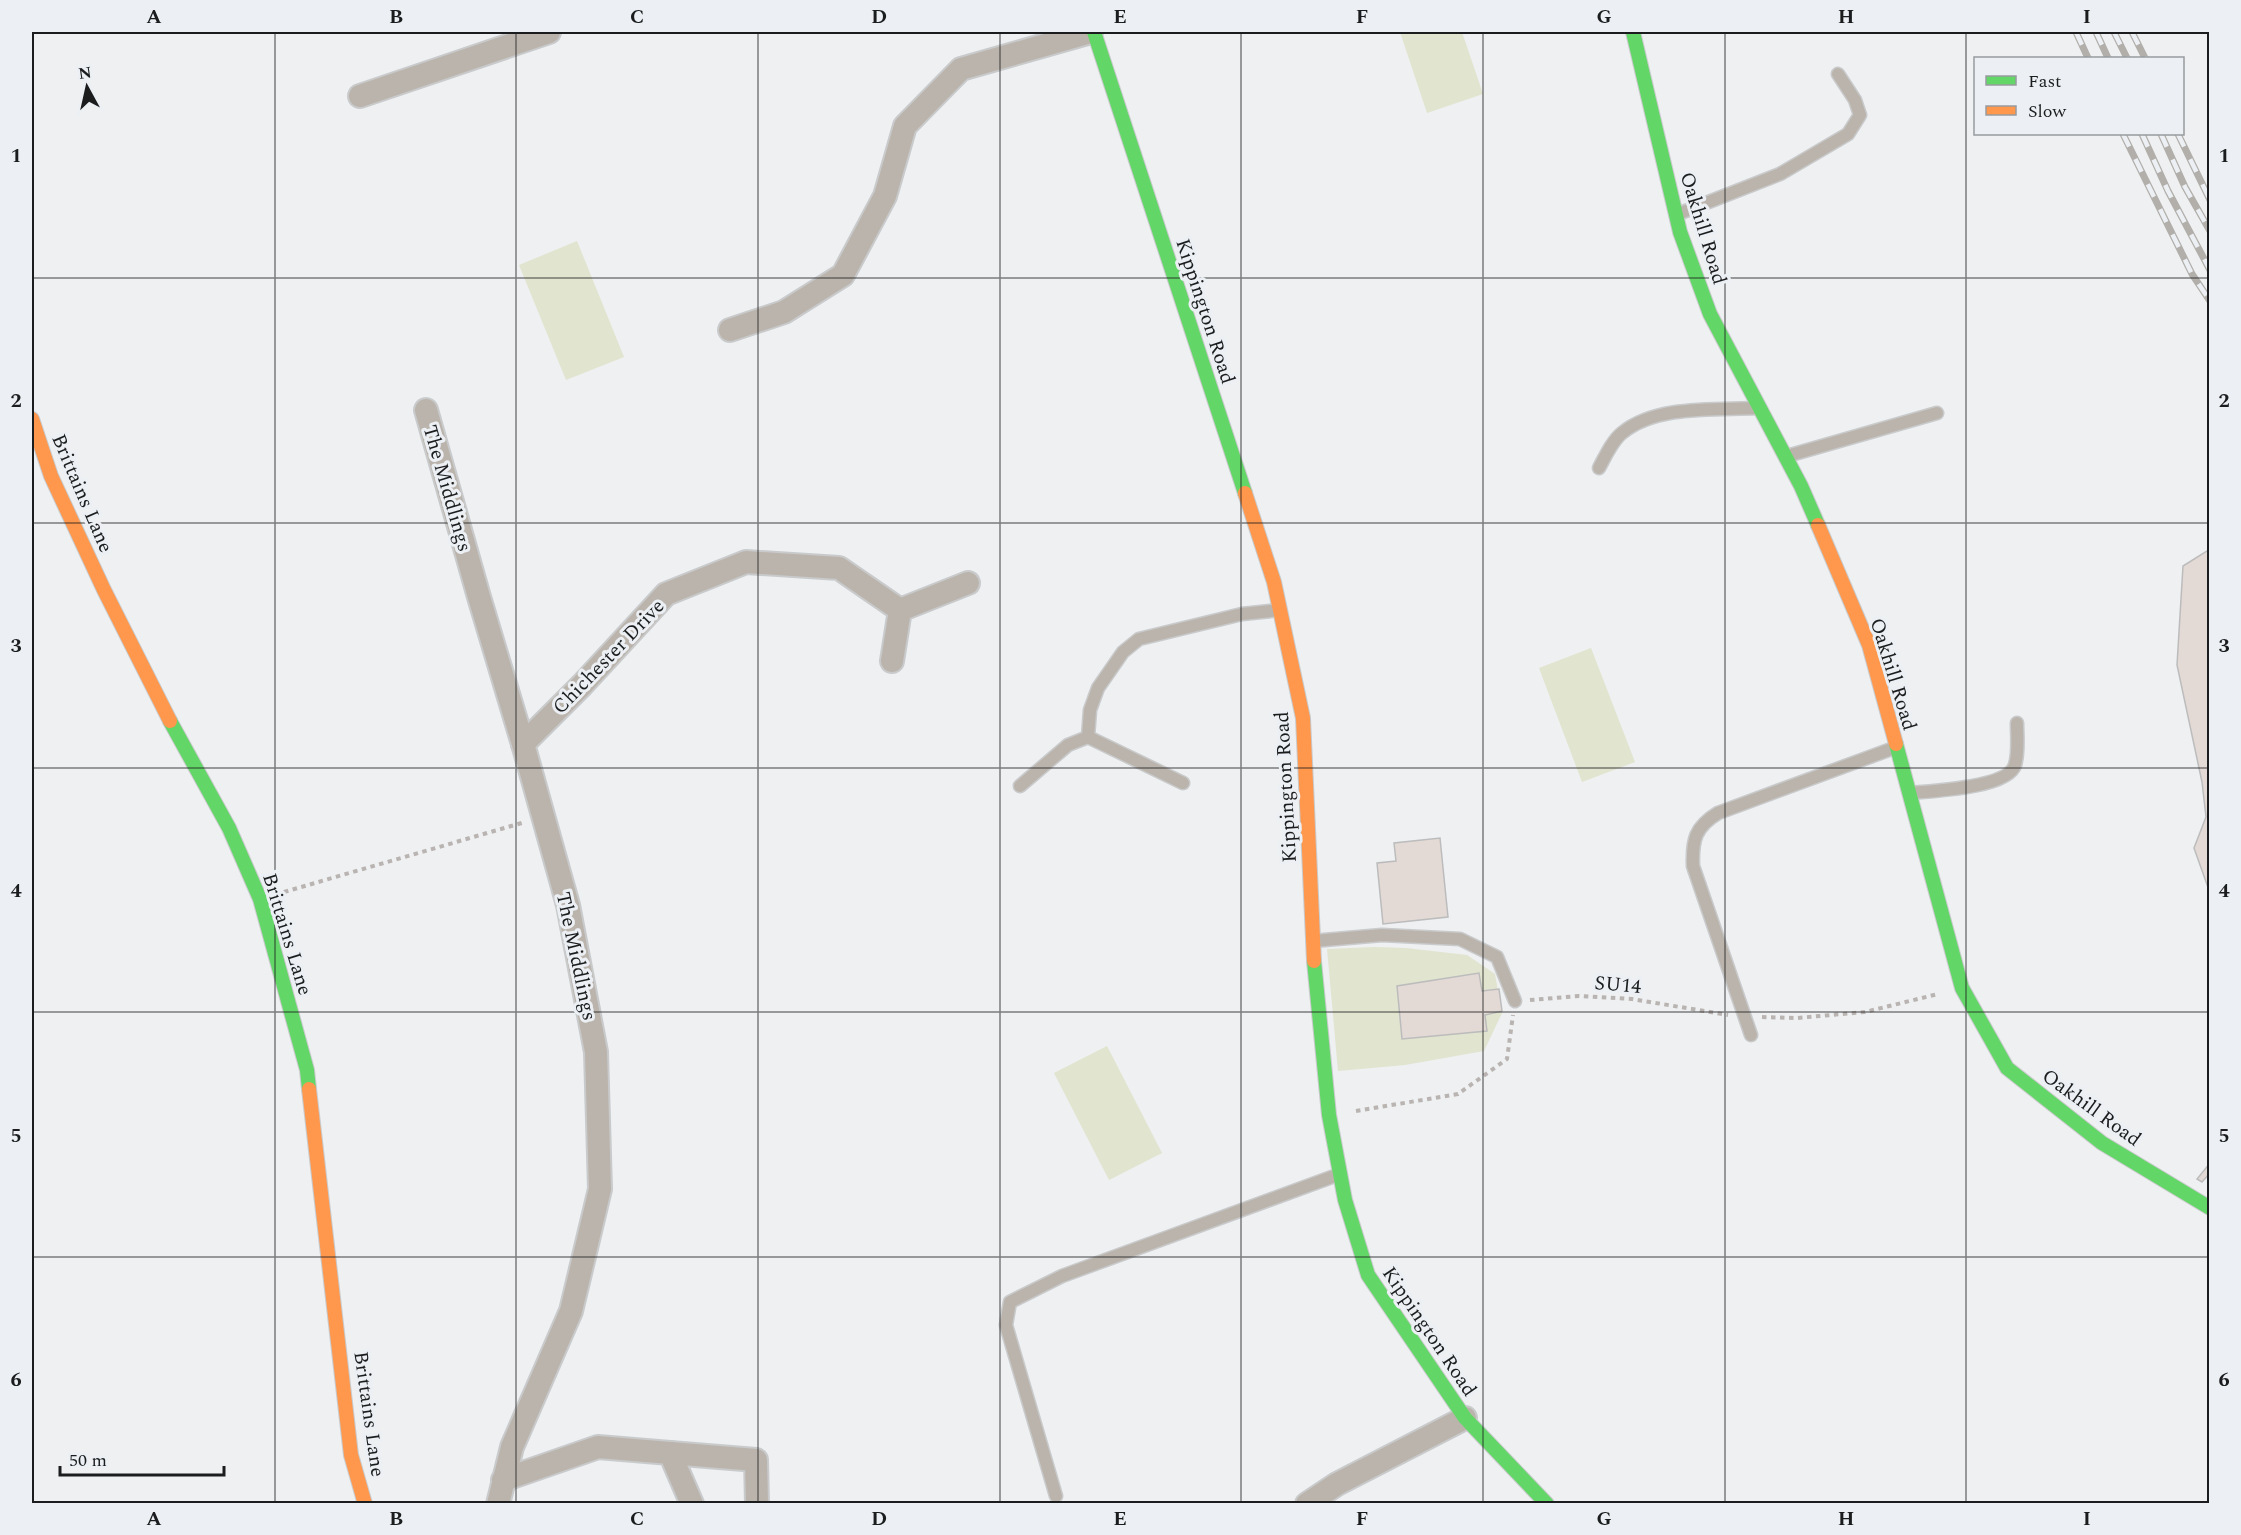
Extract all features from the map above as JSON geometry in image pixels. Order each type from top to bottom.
[{"type":"street","points":[[360,96],[549,32]]},
{"type":"street","points":[[730,330],[784,312],[843,274],[885,196],[905,126],[960,69],[1093,32]]},
{"type":"street","name":"Kippington Road","points":[[1093,32],[1274,582],[1303,718],[1312,941],[1329,1115],[1345,1200],[1368,1275],[1465,1418],[1547,1503]]},
{"type":"street","name":"Oakhill Road","points":[[1633,32],[1680,232],[1710,314],[1801,486],[1869,645],[1962,988],[2007,1068],[2102,1143],[2210,1208]]},
{"type":"street","name":"The Middlings","points":[[426,410],[567,905],[596,1052],[600,1189],[571,1311],[512,1447],[498,1503]]},
{"type":"street","name":"Brittains Lane","points":[[32,419],[51,476],[104,590],[166,714],[229,828],[260,899],[307,1070],[351,1455],[364,1503]]},
{"type":"street","name":"Chichester Drive","points":[[523,744],[582,685],[666,594],[746,562],[839,568],[900,610]]},
{"type":"street","points":[[892,661],[900,610],[968,584]]},
{"type":"street","points":[[1307,1503],[1337,1484],[1465,1418]]},
{"type":"street","points":[[502,1480],[598,1447],[756,1460],[757,1503]]},
{"type":"street","points":[[670,1453],[692,1503]]},
{"type":"lane","points":[[1676,214],[1780,174],[1848,134],[1860,115],[1855,100],[1838,74]]},
{"type":"lane","points":[[1599,468],[1620,434],[1647,417],[1674,413],[1760,408]]},
{"type":"lane","points":[[1785,456],[1937,413]]},
{"type":"lane","points":[[1088,737],[1090,710],[1098,688],[1123,652],[1139,639],[1242,614],[1280,610]]},
{"type":"lane","points":[[1909,794],[1991,783],[2007,775],[2014,767],[2017,723]]},
{"type":"lane","points":[[1020,786],[1068,745],[1088,737],[1183,783]]},
{"type":"lane","points":[[1751,1035],[1693,866],[1692,850],[1695,836],[1704,821],[1718,813],[1896,747]]},
{"type":"lane","points":[[1312,941],[1382,935],[1460,939],[1497,957],[1515,1001]]},
{"type":"lane","points":[[1056,1496],[1006,1325],[1010,1302],[1062,1276],[1341,1174]]},
{"type":"path","points":[[260,899],[543,817]]},
{"type":"path","name":"SU14","points":[[1515,1001],[1579,996],[1632,999],[1719,1015],[1797,1018],[1865,1012],[1962,988]]},
{"type":"path","points":[[1329,1115],[1458,1094],[1507,1059],[1515,1001]]},
{"type":"green space","points":[[1400,32],[1462,32],[1483,94],[1427,113]]},
{"type":"green space","points":[[577,241],[624,357],[566,380],[519,265]]},
{"type":"green space","points":[[1591,648],[1635,762],[1582,782],[1539,668]]},
{"type":"green space","points":[[1375,947],[1467,955],[1495,974],[1502,1013],[1484,1051],[1405,1065],[1338,1071],[1327,949]]},
{"type":"green space","points":[[1107,1046],[1162,1153],[1109,1180],[1054,1073]]},
{"type":"building","points":[[2210,549],[2210,893],[2194,848],[2206,817],[2202,782],[2177,665],[2183,566]]},
{"type":"building","points":[[1440,838],[1448,917],[1383,924],[1377,863],[1396,861],[1394,843]]},
{"type":"building","points":[[1479,973],[1482,991],[1499,989],[1502,1011],[1485,1015],[1487,1031],[1402,1039],[1397,986]]},
{"type":"building","points":[[2210,1163],[2210,1173],[2202,1182],[2197,1179]]},
{"type":"railway","points":[[2076,32],[2088,57]]},
{"type":"railway","points":[[2096,32],[2108,57]]},
{"type":"railway","points":[[2114,32],[2126,57]]},
{"type":"railway","points":[[2132,32],[2144,57]]},
{"type":"railway","points":[[2123,135],[2192,274],[2210,301]]},
{"type":"railway","points":[[2142,135],[2168,191],[2210,270]]},
{"type":"railway","points":[[2161,135],[2185,187],[2210,231]]},
{"type":"railway","points":[[2178,135],[2210,200]]},
{"type":"traffic: fast","points":[[1094,32],[1245,493]]},
{"type":"traffic: fast","points":[[1633,32],[1680,232],[1710,314],[1801,486],[1818,525]]},
{"type":"traffic: fast","points":[[170,721],[229,828],[260,899],[307,1070],[309,1089]]},
{"type":"traffic: fast","points":[[1896,744],[1962,988],[2007,1068],[2102,1143],[2210,1208]]},
{"type":"traffic: fast","points":[[1314,961],[1329,1115],[1345,1200],[1368,1275],[1465,1418],[1547,1504]]},
{"type":"traffic: slow","points":[[32,419],[51,476],[104,590],[170,721]]},
{"type":"traffic: slow","points":[[1245,493],[1274,582],[1303,718],[1314,961]]},
{"type":"traffic: slow","points":[[1818,525],[1869,645],[1896,744]]},
{"type":"traffic: slow","points":[[309,1089],[351,1455],[365,1504]]}]
